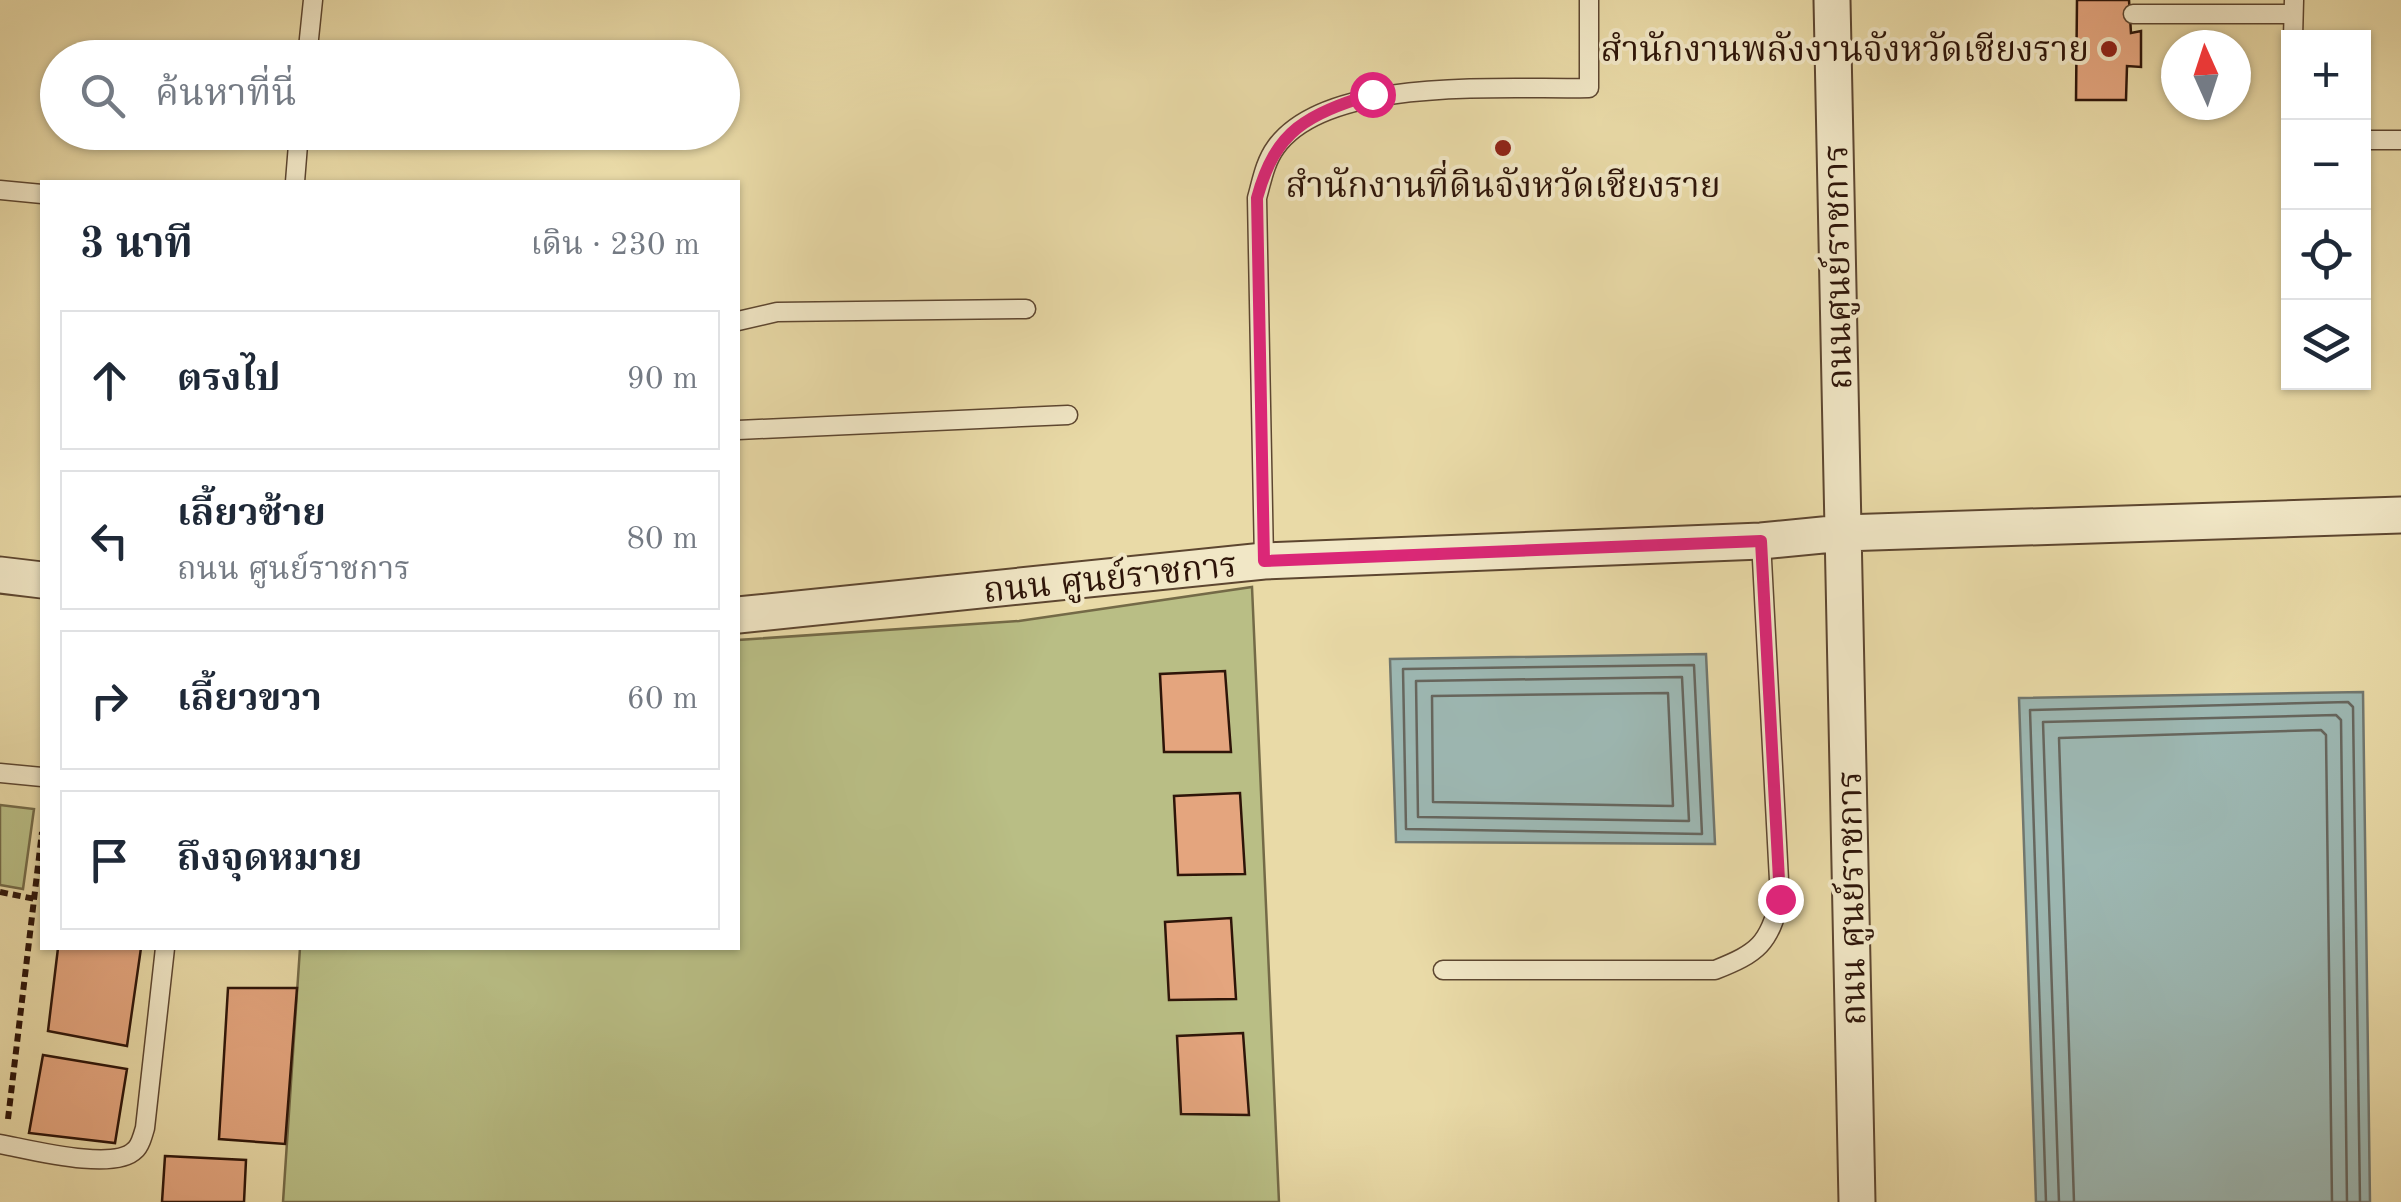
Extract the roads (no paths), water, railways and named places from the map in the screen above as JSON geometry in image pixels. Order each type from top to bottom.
[{"type":"street","name":"ถนนศูนย์ราชการ","points":[[1832,0],[1843,533]]},
{"type":"street","name":"ถนน ศูนย์ราชการ","points":[[740,615],[1264,561],[1761,541],[1843,533],[2401,514]]},
{"type":"street","name":"ถนน ศูนย์ราชการ","points":[[1843,533],[1858,1202]]},
{"type":"street","points":[[0,575],[40,580]]},
{"type":"lane","points":[[309,40],[312,0]]},
{"type":"lane","points":[[1264,561],[1257,198],[1278,144],[1334,106],[1372,94],[1589,88],[1588,0]]},
{"type":"lane","points":[[2133,14],[2294,7]]},
{"type":"lane","points":[[2371,140],[2401,140]]},
{"type":"lane","points":[[294,180],[298,150]]},
{"type":"lane","points":[[0,190],[40,194]]},
{"type":"lane","points":[[740,321],[777,312],[1026,309]]},
{"type":"lane","points":[[740,430],[1068,415]]},
{"type":"lane","points":[[1443,970],[1716,970],[1749,957],[1772,933],[1780,899],[1761,541]]},
{"type":"lane","points":[[0,773],[40,778]]},
{"type":"lane","points":[[2,1145],[94,1160],[119,1159],[135,1150],[146,1128],[165,950]]},
{"type":"water","points":[[1706,654],[1715,844],[1396,842],[1390,659]]},
{"type":"water","points":[[2363,692],[2370,1202],[2036,1202],[2019,698]]},
{"type":"place","name":"สำนักงานพลังงานจังหวัดเชียงราย","points":[[2109,49]]},
{"type":"place","name":"สำนักงานที่ดินจังหวัดเชียงราย","points":[[1503,148]]}]
